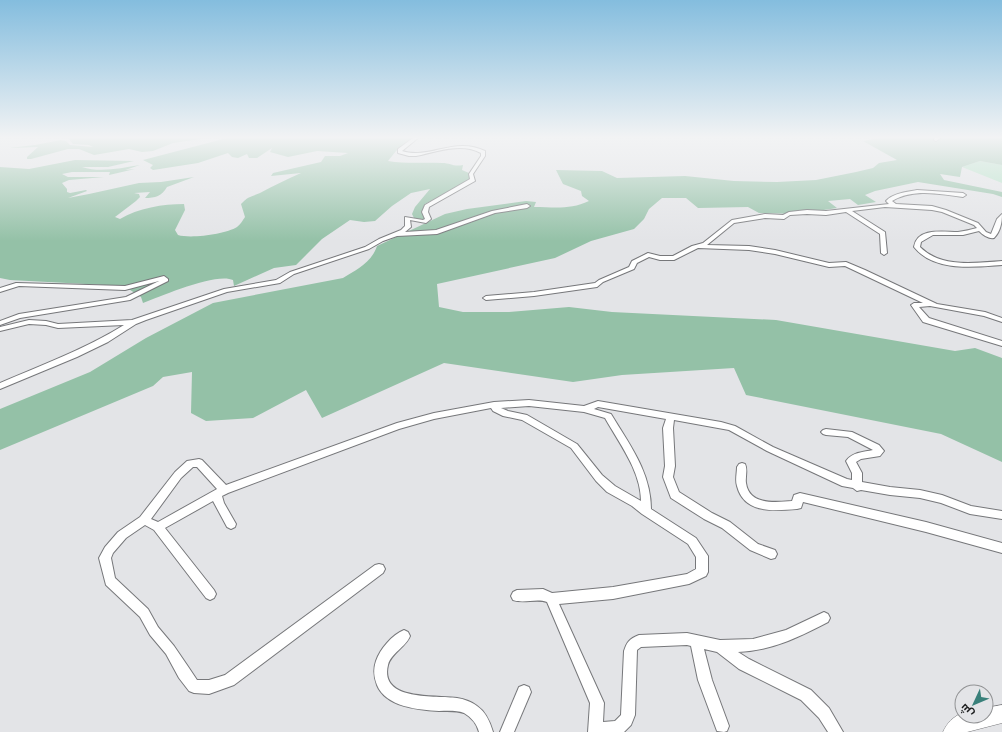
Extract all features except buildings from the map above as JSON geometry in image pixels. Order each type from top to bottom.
[{"type":"street","points":[[0,386],[106,340],[133,322],[226,290],[278,282],[292,273],[367,248],[408,228],[407,218],[424,222],[428,219],[425,212],[427,206],[472,180],[472,172]]},
{"type":"street","points":[[895,206],[889,201],[891,199],[909,193],[928,192],[963,195]]},
{"type":"street","points":[[486,298],[534,294],[597,285],[601,281],[632,268],[634,262],[642,257],[648,255],[660,258],[674,258],[694,247],[705,244],[732,222],[765,216],[784,217],[790,214],[807,212],[826,213],[886,205],[932,208],[969,220],[976,224],[984,233],[992,237],[1002,239]]},
{"type":"street","points":[[397,234],[437,232],[494,212],[527,206]]},
{"type":"street","points":[[847,210],[883,233],[884,254]]},
{"type":"street","points":[[992,237],[1000,232],[998,220],[1002,216]]},
{"type":"street","points":[[980,229],[961,233],[941,233],[928,235],[918,241],[917,247],[921,252],[944,262],[986,264],[1002,263]]},
{"type":"street","points":[[694,247],[749,248],[775,252],[829,265],[846,264],[935,306]]},
{"type":"street","points":[[0,290],[18,284],[125,288],[138,286],[150,280],[164,278],[166,280],[128,299],[19,316],[0,323]]},
{"type":"street","points":[[1002,320],[985,314],[935,306],[914,305],[926,320],[1002,344]]},
{"type":"street","points":[[0,329],[29,322],[46,323],[58,326],[133,322]]},
{"type":"street","points":[[158,527],[220,492],[397,426],[434,416],[494,405],[529,403],[584,409],[608,416],[631,455],[643,480],[647,498],[646,511]]},
{"type":"street","points":[[584,409],[598,404],[732,428],[802,464],[857,487],[920,494],[942,499],[970,510],[1002,515]]},
{"type":"street","points":[[494,405],[496,409],[506,414],[524,417],[574,446],[599,478],[611,489],[636,503],[692,541],[702,556],[702,572],[689,579],[613,593],[552,599],[543,595],[517,596]]},
{"type":"street","points":[[671,416],[668,428],[670,466],[668,477],[675,495],[708,516],[726,525],[754,547],[771,554]]},
{"type":"street","points":[[826,432],[849,434],[876,447],[879,451],[877,453],[859,456],[851,461],[857,473],[857,487]]},
{"type":"street","points":[[232,524],[219,504],[220,492],[210,476],[199,463],[196,462],[190,464],[178,476],[144,520],[122,535],[109,550],[105,558],[110,581],[144,613],[154,631],[170,650],[194,686],[209,687],[229,680],[379,569]]},
{"type":"street","points":[[742,467],[741,485],[747,498],[759,505],[797,505],[798,498],[800,497],[926,527],[1002,548]]},
{"type":"street","points":[[144,520],[158,527],[210,594]]},
{"type":"street","points":[[552,599],[553,605],[597,703],[601,731],[621,727],[628,715],[630,651],[634,644],[639,641],[687,639],[720,646],[753,645],[787,636],[824,618]]},
{"type":"street","points":[[404,636],[383,661],[380,673],[384,684],[395,695],[402,698],[435,704],[464,706],[476,714],[486,732]]},
{"type":"street","points":[[696,640],[705,680],[722,726]]},
{"type":"street","points":[[720,646],[744,664],[806,695],[824,713],[836,732]]},
{"type":"street","points":[[507,732],[524,692]]},
{"type":"street","points":[[953,732],[963,722],[1002,714]]},
{"type":"green space","points":[[0,172],[71,172],[62,174],[68,177],[104,177],[69,180],[62,183],[67,189],[67,192],[70,193],[87,191],[68,198],[139,183],[161,182],[194,177],[167,187],[163,193],[152,198],[145,198],[150,192],[134,193],[139,194],[140,197],[115,217],[120,219],[127,215],[151,207],[184,204],[185,210],[175,230],[178,235],[184,236],[217,234],[232,230],[240,224],[245,217],[241,204],[246,199],[301,173],[271,176],[273,173],[467,172],[469,173],[471,180],[425,204],[423,209],[425,218],[423,221],[414,218],[412,214],[415,207],[430,189],[411,193],[392,206],[375,221],[364,222],[350,220],[322,239],[296,265],[274,268],[234,286],[233,280],[225,278],[215,279],[189,286],[143,303],[141,297],[124,286],[10,280],[0,278]]},
{"type":"green space","points":[[110,172],[121,172],[109,175]]},
{"type":"green space","points":[[557,172],[604,172],[617,178],[685,176],[734,181],[777,182],[816,180],[855,172],[961,172],[960,177],[940,174],[944,180],[1002,192],[1002,197],[993,194],[918,182],[875,191],[865,195],[876,202],[858,205],[850,199],[828,201],[837,208],[797,214],[759,213],[748,207],[698,208],[686,198],[662,198],[649,209],[644,219],[634,229],[591,241],[555,258],[437,284],[439,307],[463,312],[509,312],[569,307],[612,312],[776,320],[955,351],[975,348],[1002,358],[1002,462],[941,434],[746,395],[734,368],[622,375],[573,382],[444,363],[322,418],[306,390],[253,418],[206,421],[191,413],[192,372],[163,377],[153,386],[0,450],[0,409],[90,372],[146,338],[213,303],[343,278],[358,269],[367,261],[375,252],[377,246],[445,214],[467,209],[526,201],[536,202],[534,207],[569,207],[589,201],[582,196],[581,191],[563,184]]},
{"type":"green space","points":[[975,172],[1002,172],[1002,183]]}]
